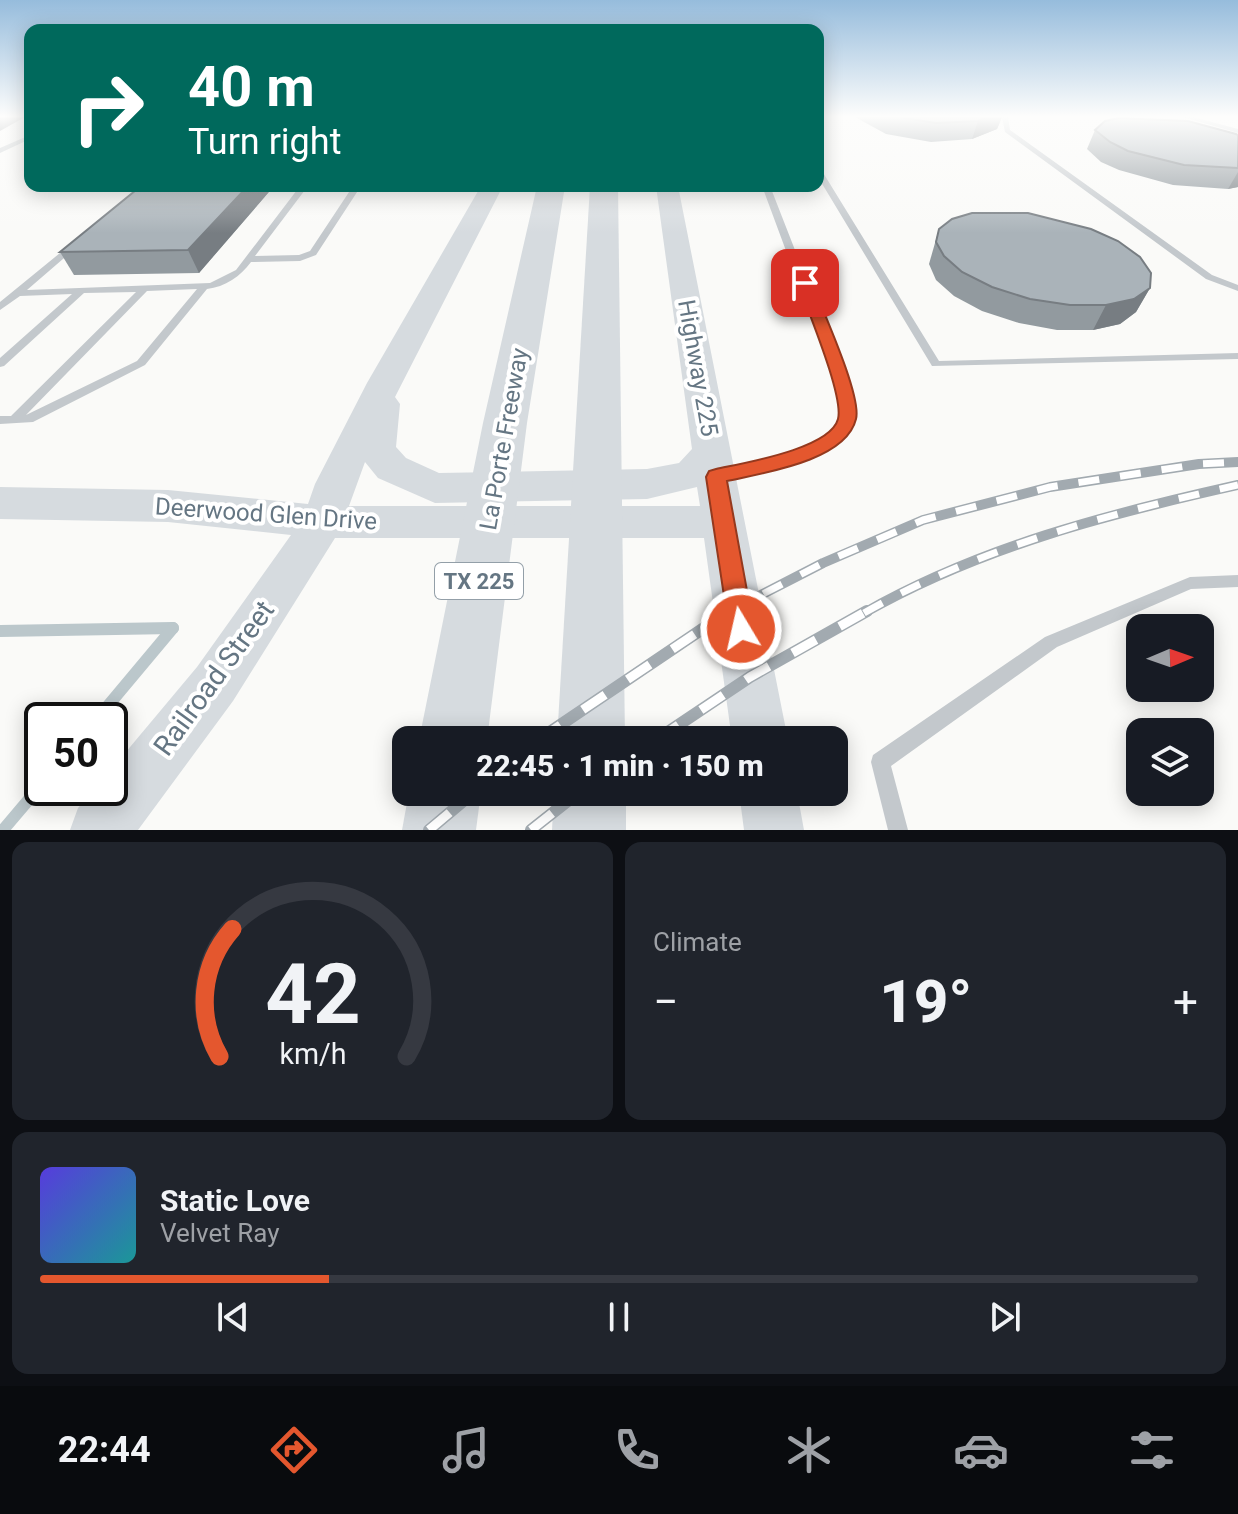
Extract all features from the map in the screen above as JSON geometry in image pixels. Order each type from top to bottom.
[{"type":"highway","name":"La Porte Freeway","points":[[455,726],[505,423],[550,192]]},
{"type":"highway","points":[[591,726],[604,192]]},
{"type":"highway","points":[[439,830],[443,806]]},
{"type":"highway","points":[[589,830],[590,806]]},
{"type":"main road","points":[[489,192],[384,383],[377,450],[392,468],[435,488],[647,484],[691,475],[718,483]]},
{"type":"main road","name":"Highway 225","points":[[668,192],[758,726]]},
{"type":"main road","name":"Railroad Street","points":[[100,830],[215,684],[323,522],[335,484],[384,383]]},
{"type":"main road","name":"Deerwood Glen Drive","points":[[0,503],[168,506],[323,522],[718,483]]},
{"type":"main road","points":[[770,806],[774,830]]},
{"type":"lane","points":[[1041,156],[1209,277],[1238,288]]},
{"type":"lane","points":[[824,181],[936,364],[1238,356]]},
{"type":"lane","points":[[16,293],[212,286],[239,272],[299,192]]},
{"type":"lane","points":[[249,259],[300,258],[313,253],[353,192]]},
{"type":"lane","points":[[718,483],[801,457],[840,432],[848,417],[844,391],[768,192]]},
{"type":"lane","points":[[0,307],[88,235]]},
{"type":"lane","points":[[0,420],[29,419],[141,363],[204,287]]},
{"type":"lane","points":[[14,420],[143,290]]},
{"type":"lane","points":[[0,364],[80,292]]},
{"type":"lane","points":[[898,830],[880,762],[1051,642],[1190,583],[1238,581]]},
{"type":"building","points":[[1147,156],[1238,156],[1238,168],[1184,165]]},
{"type":"building","points":[[134,192],[242,192],[188,250],[60,252]]},
{"type":"building","points":[[972,213],[1028,213],[1091,229],[1118,241],[1140,257],[1151,273],[1150,288],[1134,299],[1106,305],[1070,305],[1030,299],[992,287],[962,272],[944,256],[936,242],[939,229],[952,219]]},
{"type":"waterway","points":[[0,631],[173,628],[111,702]]},
{"type":"waterway","points":[[3,830],[24,805]]},
{"type":"railway","points":[[726,613],[823,563],[923,520],[1050,487],[1199,464],[1238,462]]},
{"type":"railway","points":[[864,613],[953,569],[999,551],[1093,521],[1238,485]]},
{"type":"railway","points":[[677,726],[750,677],[867,611]]},
{"type":"railway","points":[[559,726],[726,613]]},
{"type":"railway","points":[[429,830],[457,806]]},
{"type":"railway","points":[[531,830],[561,806]]},
{"type":"route","points":[[741,629],[716,477],[801,457],[840,432],[848,417],[844,391],[805,283]]}]
